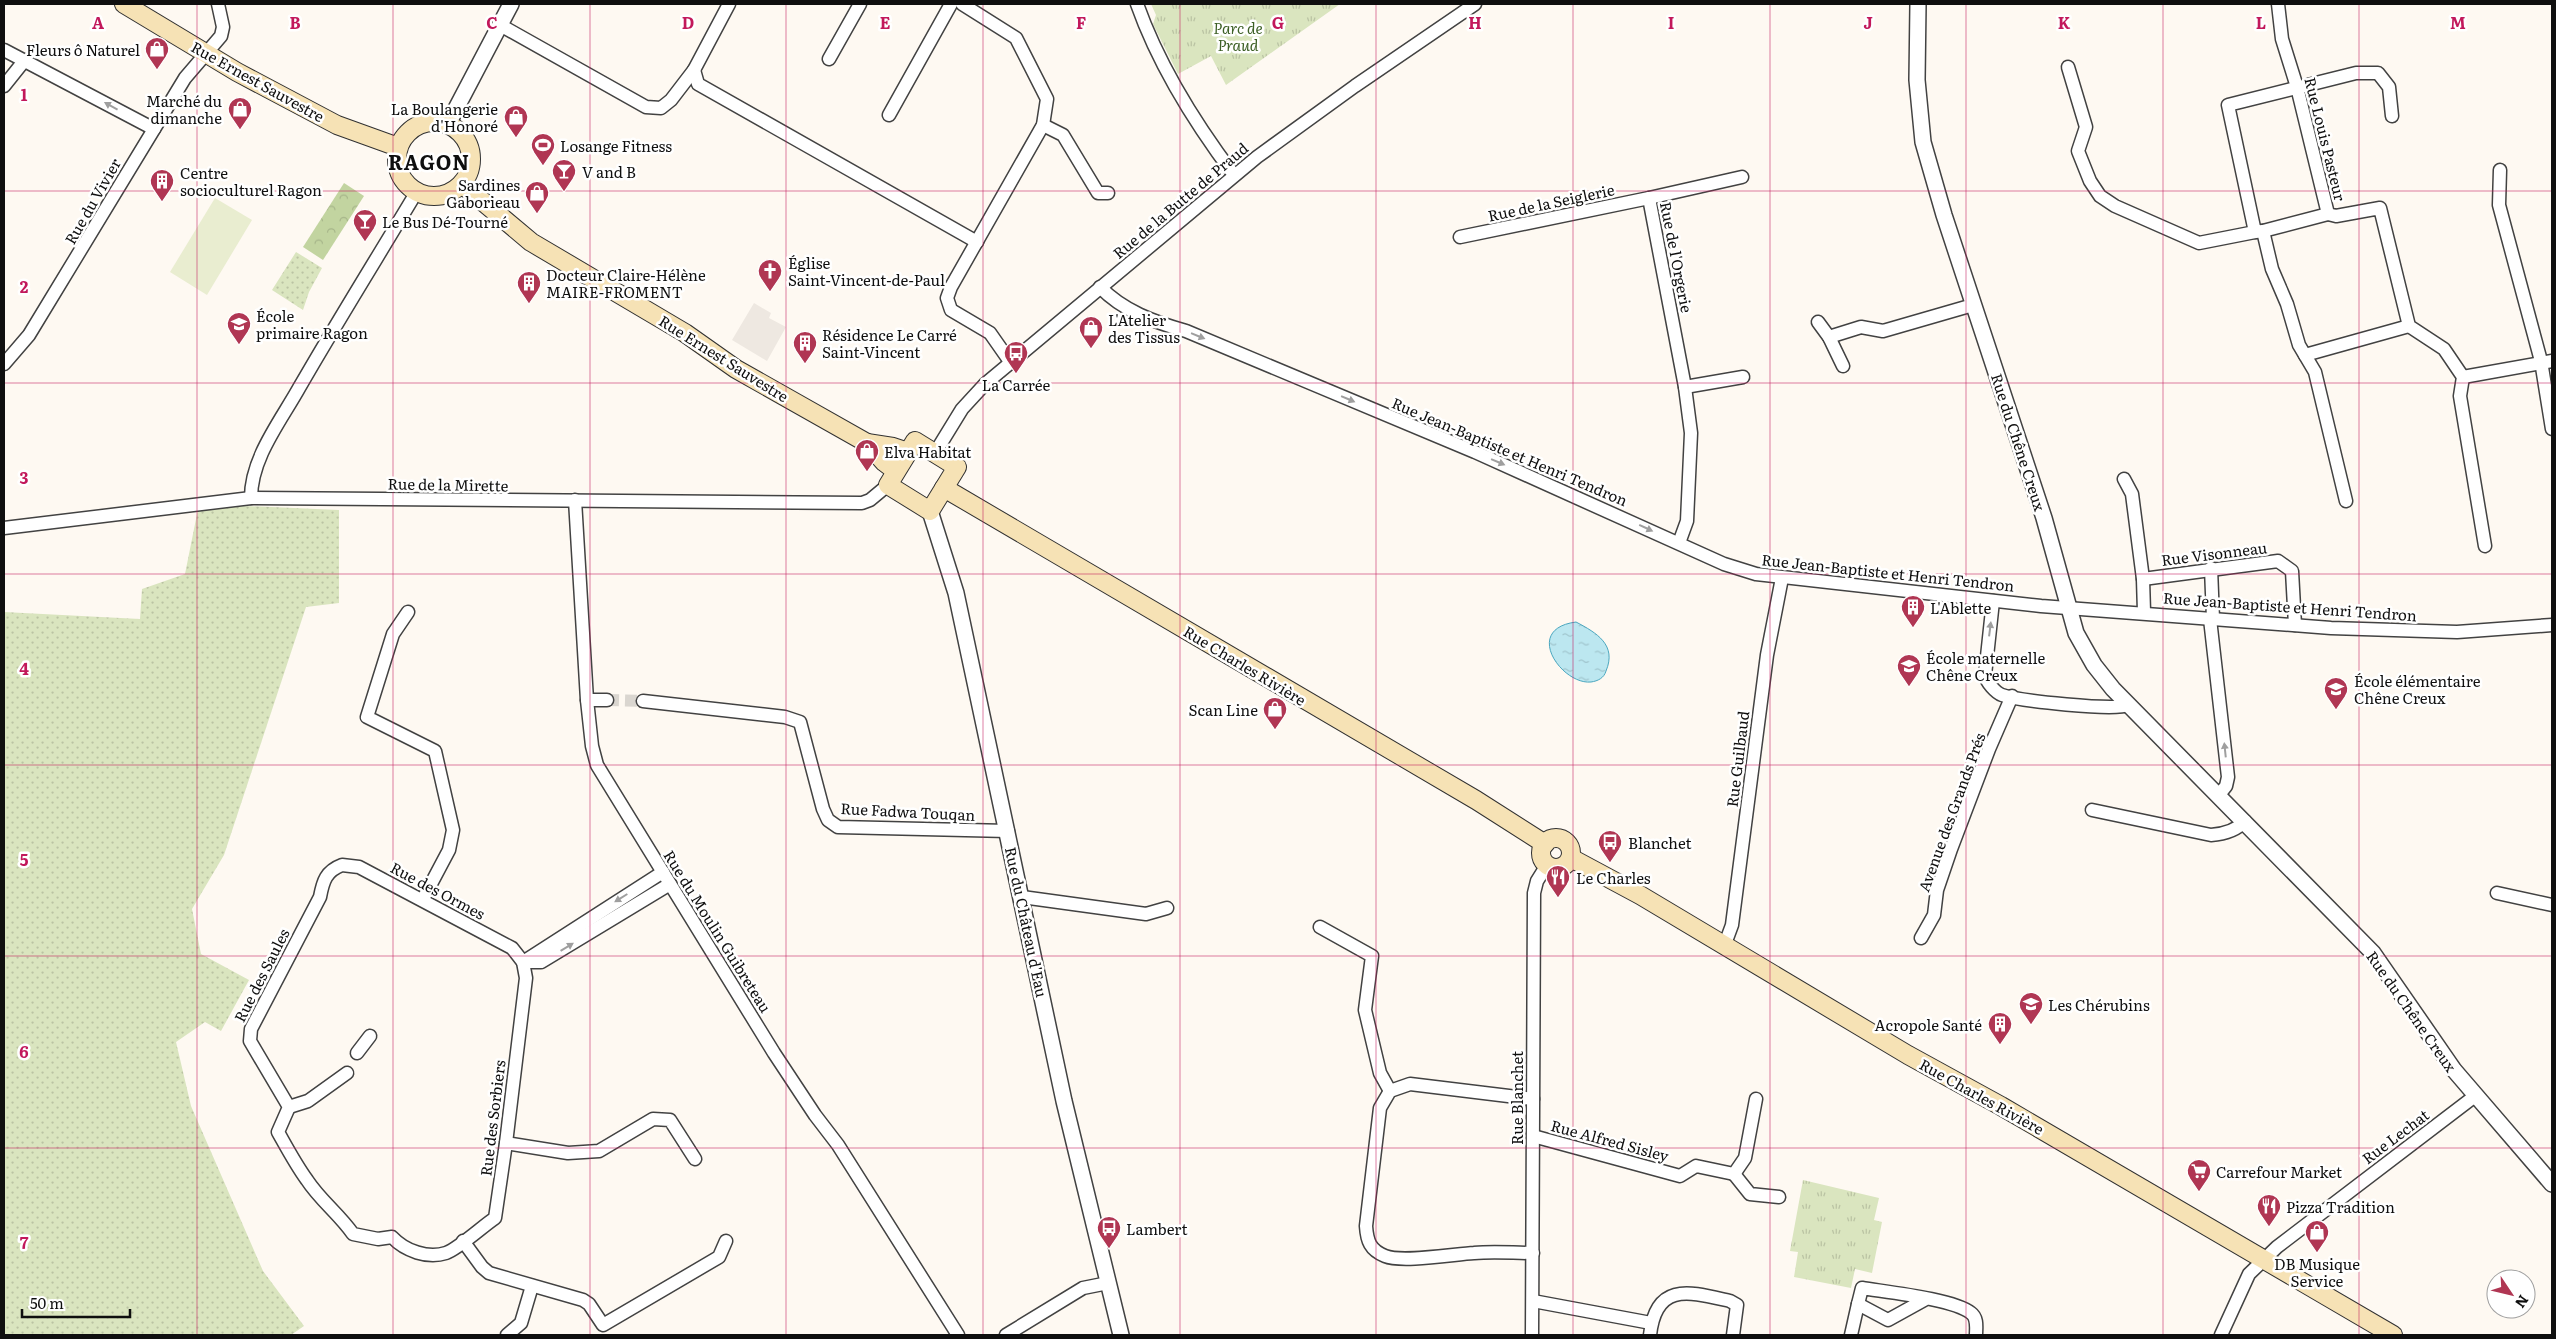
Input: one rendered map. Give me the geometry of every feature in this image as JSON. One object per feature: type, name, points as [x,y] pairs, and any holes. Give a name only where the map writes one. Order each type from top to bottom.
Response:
[{"type":"main road","name":"Rue Ernest Sauvestre","points":[[124,4],[206,53],[337,125],[371,139],[398,147]]},
{"type":"main road","points":[[428,122],[448,124],[464,137],[470,150],[471,166],[462,184],[455,191],[441,196],[426,196],[416,193],[401,178],[397,168],[398,147],[402,138],[418,125],[428,122]]},
{"type":"main road","name":"Rue Ernest Sauvestre","points":[[462,184],[531,242],[685,333],[736,369],[866,443],[884,462],[892,478],[930,511]]},
{"type":"main road","points":[[892,478],[914,441],[957,467],[930,511]]},
{"type":"main road","name":"Rue Ernest Sauvestre","points":[[866,443],[893,447],[908,452]]},
{"type":"main road","name":"Rue Charles Rivière","points":[[944,488],[1476,800],[1545,844]]},
{"type":"main road","points":[[1552,838],[1562,838],[1571,848],[1570,858],[1561,867],[1548,865],[1542,857],[1545,844],[1552,838]]},
{"type":"main road","name":"Rue Charles Rivière","points":[[1570,858],[1725,944],[1908,1055],[2001,1106],[2393,1335]]},
{"type":"street","name":"Rue du Vivier","points":[[4,364],[29,335],[83,250],[185,78],[222,36],[223,27],[218,4]]},
{"type":"street","points":[[448,124],[511,4]]},
{"type":"street","points":[[500,25],[651,109],[662,108],[694,70],[729,4]]},
{"type":"street","points":[[829,59],[860,4]]},
{"type":"street","points":[[889,115],[951,4]]},
{"type":"street","points":[[962,4],[1016,38],[1047,98],[1044,125],[948,294],[947,303],[951,310],[990,334],[1011,363]]},
{"type":"street","points":[[1137,4],[1174,85],[1214,148],[1234,175]]},
{"type":"street","name":"Rue de la Butte de Praud","points":[[935,454],[962,409],[985,384],[1100,286],[1234,175],[1355,86],[1475,4]]},
{"type":"street","name":"Rue du Chêne Creux","points":[[1918,4],[1917,80],[1923,142],[1973,306],[2044,518],[2067,606],[2080,641],[2106,682],[2373,953],[2454,1070],[2552,1184]]},
{"type":"street","name":"Rue Louis Pasteur","points":[[2278,4],[2282,39],[2297,87],[2328,214],[2336,216],[2380,208],[2409,326]]},
{"type":"street","points":[[4,50],[154,129]]},
{"type":"street","points":[[4,86],[24,61]]},
{"type":"street","points":[[2068,67],[2086,127],[2078,151],[2090,181],[2100,196],[2115,206],[2199,243],[2259,232],[2328,214]]},
{"type":"street","points":[[694,70],[698,84],[977,242]]},
{"type":"street","points":[[2346,502],[2315,372],[2299,345],[2287,304],[2259,232],[2228,105],[2356,73],[2378,73],[2388,87],[2392,116]]},
{"type":"street","points":[[1044,125],[1063,135],[1098,192],[1108,193]]},
{"type":"street","points":[[2500,170],[2499,205],[2547,361],[2552,429]]},
{"type":"street","name":"Rue de l'Orgerie","points":[[1679,543],[1687,521],[1691,433],[1685,387],[1649,198],[1742,177]]},
{"type":"street","points":[[251,498],[251,486],[257,461],[331,332],[416,193]]},
{"type":"street","name":"Rue de la Seiglerie","points":[[1460,237],[1649,198]]},
{"type":"street","name":"Rue Jean-Baptiste et Henri Tendron","points":[[1100,286],[1120,306],[1475,452],[1735,568],[1756,574],[1993,601],[2295,625],[2457,632],[2552,625]]},
{"type":"street","points":[[1829,336],[1861,327],[1883,331],[1973,306]]},
{"type":"street","points":[[1818,322],[1829,336],[1843,366]]},
{"type":"street","points":[[2305,355],[2409,326],[2444,349],[2463,377],[2460,396],[2485,546]]},
{"type":"street","points":[[2463,377],[2547,361]]},
{"type":"street","points":[[1685,387],[1743,377]]},
{"type":"street","name":"Rue de la Mirette","points":[[4,528],[251,498],[862,503],[870,500],[892,478]]},
{"type":"street","points":[[2124,479],[2132,494],[2143,579],[2144,612]]},
{"type":"street","name":"Rue du Moulin Guibreteau","points":[[575,500],[587,700],[592,746],[598,765],[774,1053],[814,1115],[838,1145],[958,1335]]},
{"type":"street","name":"Rue du Château d'Eau","points":[[930,511],[956,593],[1064,1101],[1121,1335]]},
{"type":"street","name":"Rue Visonneau","points":[[2143,579],[2211,568],[2278,561],[2292,571],[2295,625]]},
{"type":"street","points":[[2211,568],[2211,619],[2228,777],[2226,786],[2218,796]]},
{"type":"street","name":"Rue Guilbaud","points":[[1725,944],[1732,926],[1767,655],[1782,578]]},
{"type":"street","points":[[1993,601],[1986,657],[1986,680],[2000,694],[2107,708],[2129,705]]},
{"type":"street","points":[[408,612],[393,634],[367,717],[435,751],[453,830],[449,850],[423,899]]},
{"type":"street","name":"Avenue des Grands Prés","points":[[1920,938],[1934,915],[1937,890],[1951,849],[1989,749],[2012,696]]},
{"type":"street","points":[[587,700],[607,700]]},
{"type":"street","name":"Rue Fadwa Touqan","points":[[643,702],[785,717],[800,722],[823,808],[828,820],[838,827],[1008,831]]},
{"type":"street","points":[[2092,810],[2211,835],[2239,828],[2245,821]]},
{"type":"street","name":"Rue des Ormes","points":[[330,870],[342,865],[359,867],[423,899],[512,948],[523,962]]},
{"type":"street","name":"Rue Blanchet","points":[[1532,1335],[1534,893],[1537,881],[1548,865]]},
{"type":"street","name":"Rue des Saules","points":[[290,1107],[252,1046],[249,1035],[320,897],[324,880],[330,870]]},
{"type":"street","points":[[523,962],[663,872]]},
{"type":"street","points":[[523,962],[542,962],[670,884]]},
{"type":"street","points":[[2497,893],[2552,905]]},
{"type":"street","points":[[1022,897],[1146,914],[1167,908]]},
{"type":"street","points":[[1320,927],[1372,956],[1365,1010],[1380,1073],[1390,1091]]},
{"type":"street","name":"Rue des Sorbiers","points":[[290,1107],[278,1132],[307,1182],[324,1202],[339,1214],[353,1234],[378,1239],[392,1237],[402,1248],[419,1254],[446,1253],[495,1218],[526,978],[523,962]]},
{"type":"street","points":[[357,1053],[370,1036]]},
{"type":"street","points":[[290,1107],[308,1101],[347,1073]]},
{"type":"street","points":[[1533,1099],[1410,1084],[1390,1091],[1380,1108],[1366,1226],[1368,1242],[1376,1251],[1387,1257],[1424,1257],[1476,1252],[1533,1253]]},
{"type":"street","name":"Rue Lechat","points":[[2221,1335],[2249,1274],[2263,1260],[2277,1247],[2475,1096]]},
{"type":"street","points":[[1756,1100],[1745,1158],[1734,1174],[1750,1194],[1779,1197]]},
{"type":"street","points":[[506,1143],[568,1153],[600,1151],[653,1119],[670,1120],[695,1159]]},
{"type":"street","name":"Rue Alfred Sisley","points":[[1533,1136],[1680,1176],[1696,1166],[1734,1174]]},
{"type":"street","points":[[463,1241],[482,1267],[489,1273],[582,1300],[590,1304],[603,1325],[719,1258],[726,1241]]},
{"type":"street","points":[[1006,1335],[1084,1288],[1108,1283]]},
{"type":"street","points":[[507,1335],[521,1323],[532,1286]]},
{"type":"street","points":[[1851,1335],[1862,1288],[1953,1305],[1971,1313],[1976,1320],[1976,1335]]},
{"type":"street","points":[[1533,1301],[1651,1329],[1655,1310],[1670,1296],[1683,1292],[1730,1301],[1737,1305],[1732,1335]]},
{"type":"street","points":[[1858,1304],[1888,1320],[1926,1299]]},
{"type":"green space","name":"Parc de Praud","points":[[1151,4],[1340,4],[1226,85],[1211,56],[1178,74],[1153,24],[1156,15]]},
{"type":"green space","points":[[344,183],[364,196],[323,260],[303,247]]},
{"type":"green space","points":[[215,198],[252,220],[207,295],[170,272]]},
{"type":"green space","points":[[296,252],[322,268],[309,292],[303,310],[272,290]]},
{"type":"green space","points":[[199,504],[339,510],[339,603],[306,607],[224,855],[192,909],[201,954],[249,980],[221,1031],[205,1022],[176,1042],[191,1106],[263,1271],[304,1326],[291,1335],[4,1335],[4,612],[140,619],[142,589],[185,574]]},
{"type":"green space","points":[[1803,1180],[1879,1198],[1874,1220],[1882,1222],[1872,1273],[1855,1269],[1851,1288],[1794,1277],[1798,1252],[1790,1251]]},
{"type":"shaded area","points":[[754,303],[771,313],[769,318],[786,327],[767,361],[732,340]]},
{"type":"water","points":[[1576,622],[1598,635],[1607,647],[1609,662],[1605,673],[1596,681],[1580,681],[1569,675],[1552,656],[1549,645],[1551,635],[1560,627]]},
{"type":"tunnel","points":[[607,700],[643,701]]},
{"type":"place","name":"Fleurs ô Naturel","points":[[157,70]]},
{"type":"place","name":"Marché du dimanche","points":[[240,130]]},
{"type":"place","name":"La Boulangerie d'Honoré","points":[[516,138]]},
{"type":"place","name":"Losange Fitness","points":[[543,166]]},
{"type":"place","name":"V and B","points":[[564,192]]},
{"type":"place","name":"Centre socioculturel Ragon","points":[[162,202]]},
{"type":"place","name":"Sardines Gaborieau","points":[[537,214]]},
{"type":"place","name":"Le Bus Dé-Tourné","points":[[365,242]]},
{"type":"place","name":"Église Saint-Vincent-de-Paul","points":[[770,292]]},
{"type":"place","name":"Docteur Claire-Hélène MAIRE-FROMENT","points":[[529,304]]},
{"type":"place","name":"École primaire Ragon","points":[[239,345]]},
{"type":"place","name":"L'Atelier des Tissus","points":[[1091,349]]},
{"type":"place","name":"Résidence Le Carré Saint-Vincent","points":[[805,364]]},
{"type":"place","name":"La Carrée","points":[[1016,374]]},
{"type":"place","name":"Elva Habitat","points":[[867,472]]},
{"type":"place","name":"L'Ablette","points":[[1913,628]]},
{"type":"place","name":"École maternelle Chêne Creux","points":[[1909,687]]},
{"type":"place","name":"École élémentaire Chêne Creux","points":[[2336,710]]},
{"type":"place","name":"Scan Line","points":[[1275,730]]},
{"type":"place","name":"Blanchet","points":[[1610,863]]},
{"type":"place","name":"Le Charles","points":[[1558,898]]},
{"type":"place","name":"Les Chérubins","points":[[2031,1025]]},
{"type":"place","name":"Acropole Santé","points":[[2000,1045]]},
{"type":"place","name":"Carrefour Market","points":[[2199,1192]]},
{"type":"place","name":"Pizza Tradition","points":[[2269,1227]]},
{"type":"place","name":"Lambert","points":[[1109,1249]]},
{"type":"place","name":"DB Musique Service","points":[[2317,1253]]},
{"type":"district","name":"RAGON","points":[[429,161]]}]
